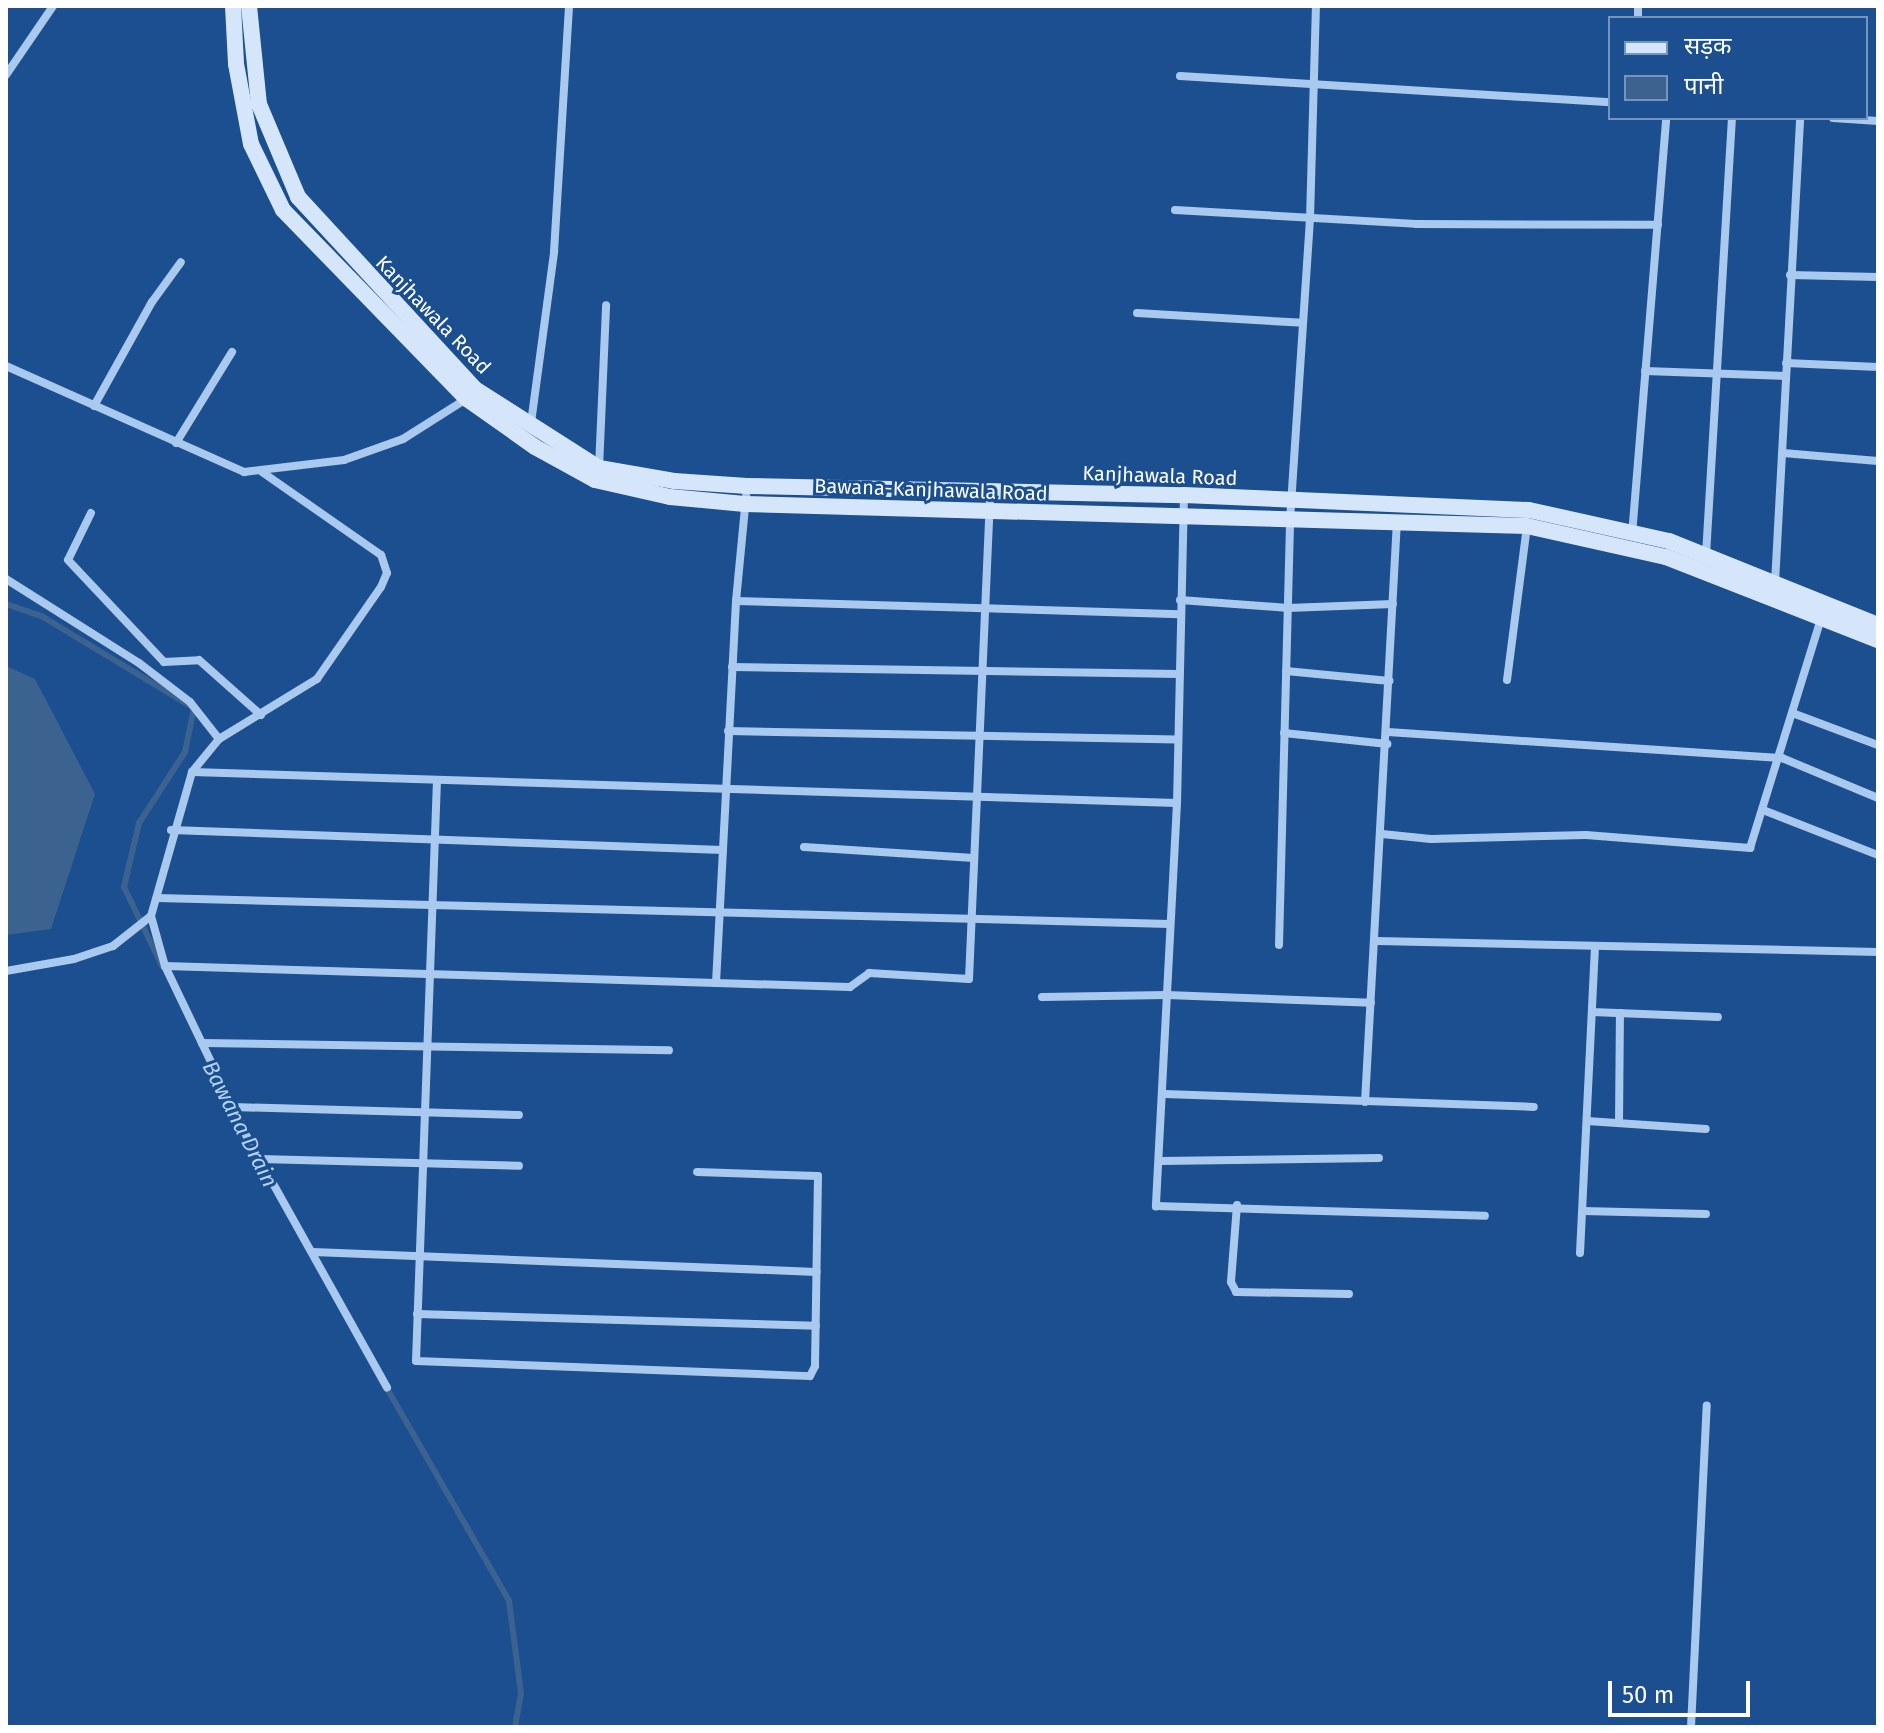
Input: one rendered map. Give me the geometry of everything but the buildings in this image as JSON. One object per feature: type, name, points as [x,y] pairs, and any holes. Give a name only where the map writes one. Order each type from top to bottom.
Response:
[{"type":"main road","name":"Bawana-Kanjhawala Road","points":[[233,6],[242,42],[251,144],[283,210],[471,394],[528,434],[597,474],[670,497],[745,504],[1397,522],[1449,514],[1528,518],[1629,547],[1824,612],[1878,640]]},
{"type":"main road","points":[[242,42],[249,6]]},
{"type":"main road","name":"Kanjhawala Road","points":[[597,474],[747,486],[1184,495],[1398,504],[1449,514]]},
{"type":"main road","points":[[1528,518],[1634,530],[1775,584],[1824,612],[1878,625]]},
{"type":"street","points":[[6,75],[53,6]]},
{"type":"street","points":[[528,434],[554,252],[569,6]]},
{"type":"street","points":[[1279,945],[1290,520],[1310,219],[1316,6]]},
{"type":"street","points":[[1180,76],[1313,88],[1608,102]]},
{"type":"street","points":[[1629,547],[1634,530],[1666,120]]},
{"type":"street","points":[[1706,556],[1732,120]]},
{"type":"street","points":[[1775,584],[1800,120]]},
{"type":"street","points":[[1175,210],[1310,219],[1658,225]]},
{"type":"street","points":[[94,406],[152,302],[181,262]]},
{"type":"street","points":[[1790,275],[1878,277]]},
{"type":"street","points":[[597,474],[606,305]]},
{"type":"street","points":[[1137,313],[1303,323]]},
{"type":"street","points":[[176,443],[232,352]]},
{"type":"street","points":[[1786,363],[1878,367]]},
{"type":"street","points":[[6,366],[230,469],[262,472],[344,460],[403,439],[471,394]]},
{"type":"street","points":[[1645,371],[1786,376]]},
{"type":"street","points":[[1783,453],[1878,461]]},
{"type":"street","points":[[6,971],[74,959],[125,939],[148,918],[157,898],[171,830],[192,772],[219,739],[317,679],[387,573],[381,555],[262,472]]},
{"type":"street","points":[[716,983],[736,601],[747,486]]},
{"type":"street","points":[[165,966],[850,987],[869,973],[969,979],[974,922],[974,799],[979,674],[990,492]]},
{"type":"street","points":[[1184,495],[1177,803],[1165,1094],[1156,1206],[1237,1205],[1485,1216]]},
{"type":"street","points":[[1365,1102],[1377,941],[1398,504]]},
{"type":"street","points":[[91,513],[68,560],[164,662],[199,660],[261,715]]},
{"type":"street","points":[[1507,680],[1528,518]]},
{"type":"street","points":[[6,579],[139,663],[190,702],[219,739]]},
{"type":"street","points":[[1180,600],[1288,608],[1393,604]]},
{"type":"street","points":[[736,601],[1180,614]]},
{"type":"street","points":[[1382,834],[1485,839],[1586,835],[1746,848],[1753,844],[1782,758],[1824,612]]},
{"type":"street","points":[[732,667],[979,674],[1179,674]]},
{"type":"street","points":[[1286,671],[1390,681]]},
{"type":"street","points":[[1795,714],[1878,745]]},
{"type":"street","points":[[728,731],[977,740],[1177,740]]},
{"type":"street","points":[[1388,732],[1782,758],[1878,798]]},
{"type":"street","points":[[1284,733],[1387,744]]},
{"type":"street","points":[[192,772],[1177,803]]},
{"type":"street","points":[[437,780],[414,1355],[424,1363],[804,1378],[815,1366],[818,1176],[697,1172]]},
{"type":"street","points":[[1763,810],[1878,855]]},
{"type":"street","points":[[171,830],[723,850]]},
{"type":"street","points":[[804,847],[974,858]]},
{"type":"street","points":[[157,898],[974,922],[1170,924]]},
{"type":"street","points":[[148,918],[165,966],[233,1107],[387,1388]]},
{"type":"street","points":[[1377,941],[1878,952]]},
{"type":"street","points":[[1580,1253],[1595,946]]},
{"type":"street","points":[[1042,997],[1167,995],[1371,1003]]},
{"type":"street","points":[[1592,1012],[1718,1017]]},
{"type":"street","points":[[1619,1123],[1620,1013]]},
{"type":"street","points":[[202,1043],[669,1050]]},
{"type":"street","points":[[1165,1094],[1534,1107]]},
{"type":"street","points":[[233,1107],[519,1115]]},
{"type":"street","points":[[1587,1121],[1706,1129]]},
{"type":"street","points":[[1161,1161],[1379,1158]]},
{"type":"street","points":[[260,1159],[519,1166]]},
{"type":"street","points":[[1237,1205],[1231,1282],[1236,1292],[1349,1294]]},
{"type":"street","points":[[1583,1211],[1706,1214]]},
{"type":"street","points":[[313,1252],[817,1272]]},
{"type":"street","points":[[417,1314],[816,1326]]},
{"type":"street","points":[[1691,1727],[1707,1405]]},
{"type":"water","points":[[6,666],[35,679],[95,794],[51,929],[6,935]]},
{"type":"waterway","name":"Bawana Drain","points":[[6,604],[43,617],[194,708],[185,752],[139,823],[124,887],[162,966]]},
{"type":"waterway","name":"Bawana Drain","points":[[385,1385],[509,1601],[521,1693],[515,1727]]}]
